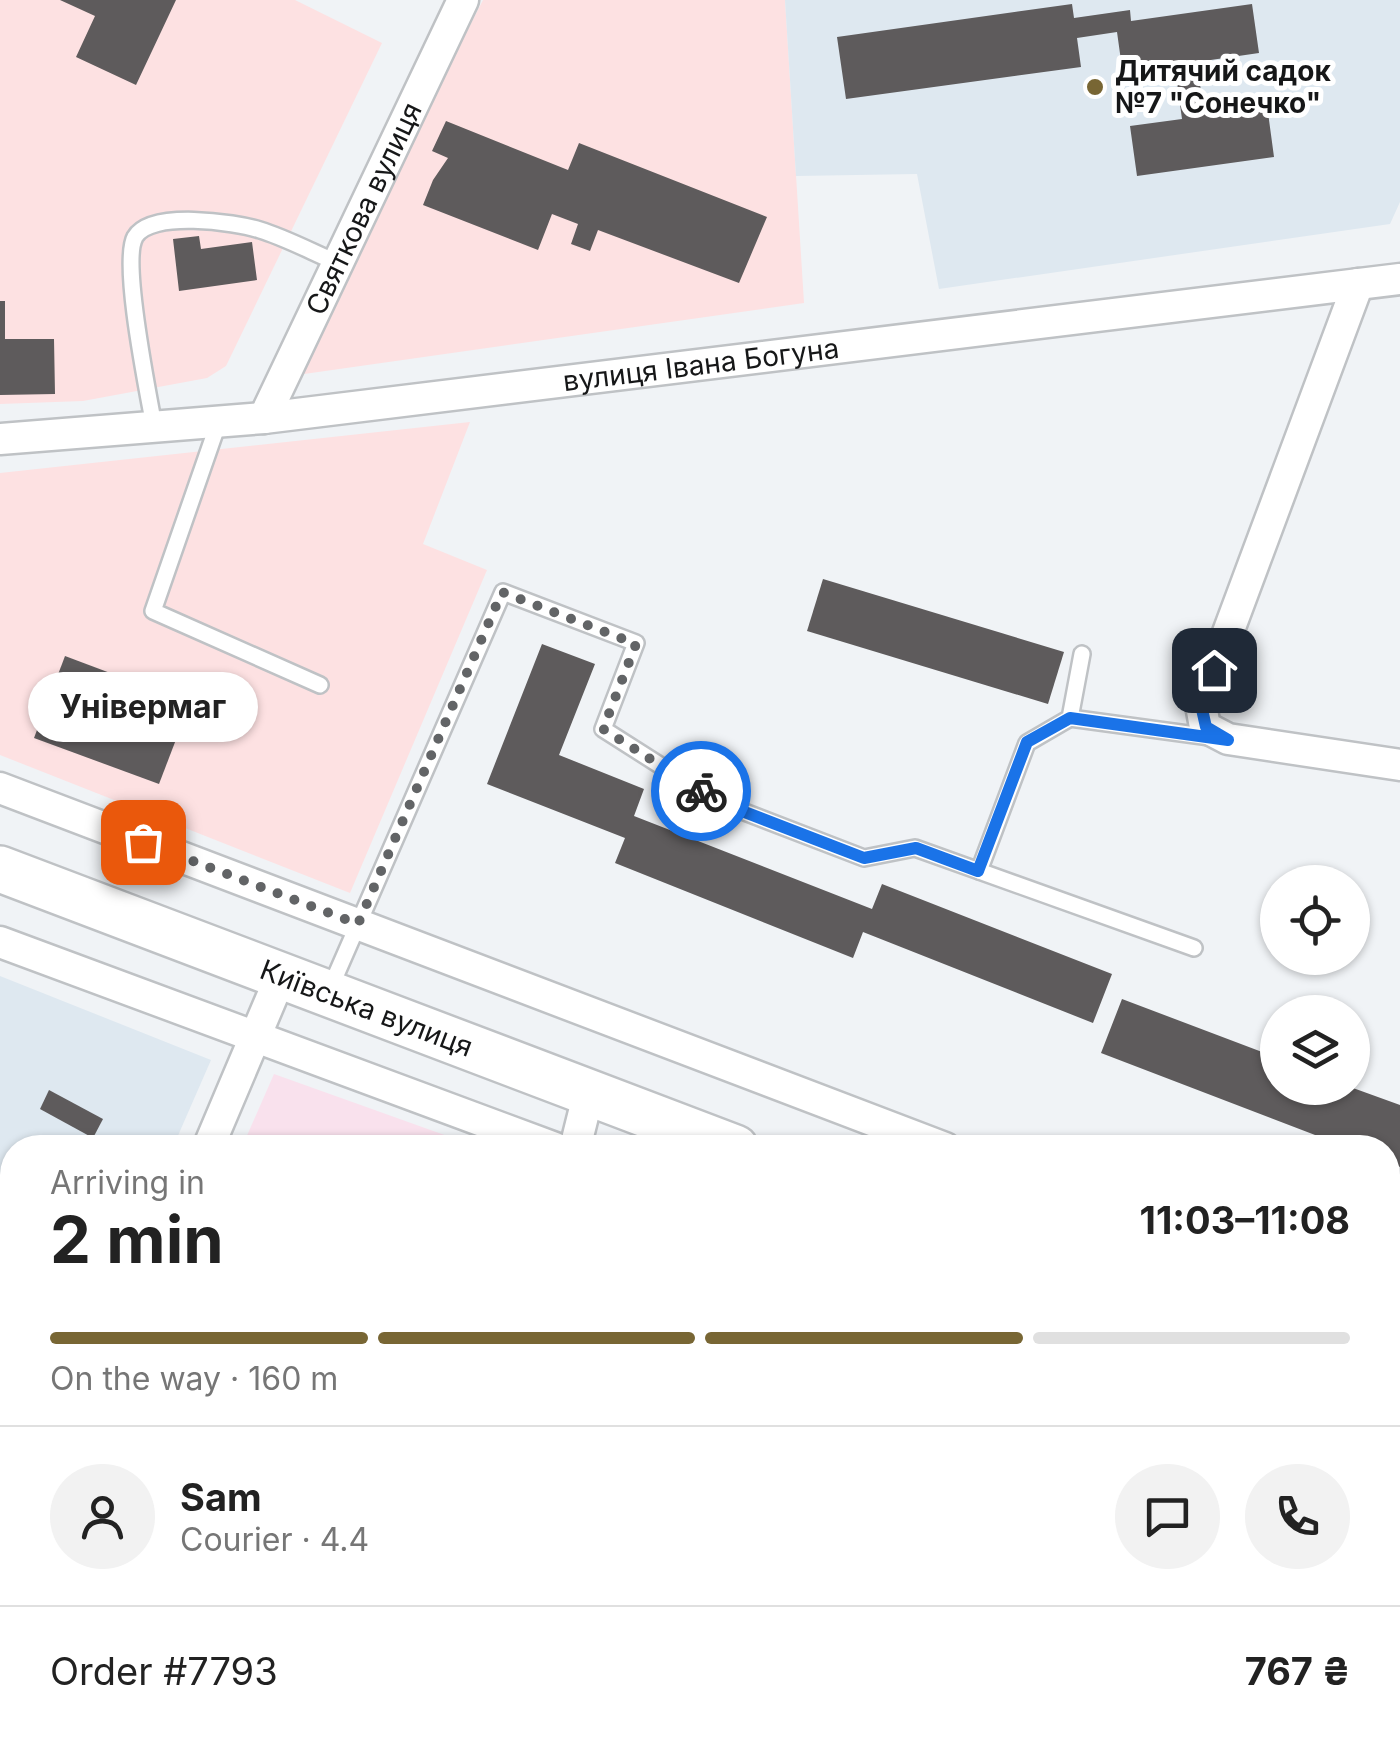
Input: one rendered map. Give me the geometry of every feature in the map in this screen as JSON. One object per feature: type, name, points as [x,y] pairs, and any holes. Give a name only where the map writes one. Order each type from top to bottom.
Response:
[{"type":"main road","name":"Київська вулиця","points":[[0,868],[280,978],[701,1135]]},
{"type":"street","name":"Святкова вулиця","points":[[264,418],[463,0]]},
{"type":"street","name":"вулиця Івана Богуна","points":[[0,439],[264,418],[1400,279]]},
{"type":"street","points":[[1358,284],[1201,705],[1206,727],[1228,740],[1400,764]]},
{"type":"street","points":[[0,788],[911,1135]]},
{"type":"street","points":[[0,942],[519,1135]]},
{"type":"street","points":[[214,1135],[280,978]]},
{"type":"street","points":[[578,1135],[588,1092]]},
{"type":"lane","points":[[154,426],[132,287],[132,246],[143,228],[182,220],[257,229],[338,263]]},
{"type":"lane","points":[[218,422],[153,610],[320,685]]},
{"type":"lane","points":[[328,995],[502,592],[636,644],[603,729],[716,801],[864,858],[916,848],[1194,948]]},
{"type":"lane","points":[[1070,718],[1082,654]]},
{"type":"lane","points":[[978,871],[1027,742],[1070,718],[1228,740]]},
{"type":"shaded area","points":[[0,0],[295,0],[382,43],[226,366],[207,378],[83,401],[0,404]]},
{"type":"shaded area","points":[[483,0],[785,0],[804,303],[290,376]]},
{"type":"shaded area","name":"Дитячий садок №7 \"Сонечко\"","points":[[785,0],[1400,0],[1400,202],[1390,224],[939,289],[917,174],[796,176]]},
{"type":"shaded area","points":[[470,422],[423,544],[487,570],[350,893],[0,755],[0,473]]},
{"type":"shaded area","points":[[0,976],[211,1060],[178,1135],[0,1135]]},
{"type":"shaded area","points":[[274,1074],[444,1135],[247,1135]]},
{"type":"building","points":[[60,0],[176,0],[136,85],[76,57],[95,16]]},
{"type":"building","points":[[1072,4],[1074,18],[1130,10],[1131,21],[1252,4],[1259,53],[1197,62],[1204,114],[1267,105],[1274,157],[1137,176],[1130,126],[1182,119],[1175,68],[1123,75],[1117,32],[1077,38],[1081,67],[846,99],[837,37]]},
{"type":"building","points":[[446,121],[568,170],[579,143],[767,217],[739,283],[598,230],[590,251],[571,244],[578,224],[552,214],[538,250],[423,205],[448,158],[432,151]]},
{"type":"building","points":[[199,236],[201,249],[252,242],[257,280],[179,291],[173,239]]},
{"type":"building","points":[[0,301],[5,301],[5,339],[54,339],[55,394],[0,395]]},
{"type":"building","points":[[823,579],[1064,652],[1048,704],[807,631]]},
{"type":"building","points":[[542,644],[595,664],[559,755],[644,789],[634,816],[872,909],[882,884],[1112,974],[1093,1023],[863,932],[853,958],[615,863],[625,838],[487,784]]},
{"type":"building","points":[[65,656],[190,703],[159,784],[34,738]]},
{"type":"building","points":[[1122,999],[1260,1051],[1260,1105],[1370,1105],[1370,1094],[1400,1105],[1400,1135],[1315,1135],[1101,1053]]},
{"type":"building","points":[[49,1090],[103,1119],[95,1135],[88,1135],[40,1109]]},
{"type":"way so far","points":[[143,842],[358,924],[502,592],[636,644],[603,729],[701,791]]},
{"type":"place","name":"Дитячий садок №7 \"Сонечко\"","points":[[1095,87]]},
{"type":"place","name":"Універмаг","points":[[143,842]]},
{"type":"route","points":[[701,791],[716,801],[864,858],[916,848],[978,871],[1027,742],[1070,718],[1228,740],[1206,727],[1201,705],[1214,670]]}]
